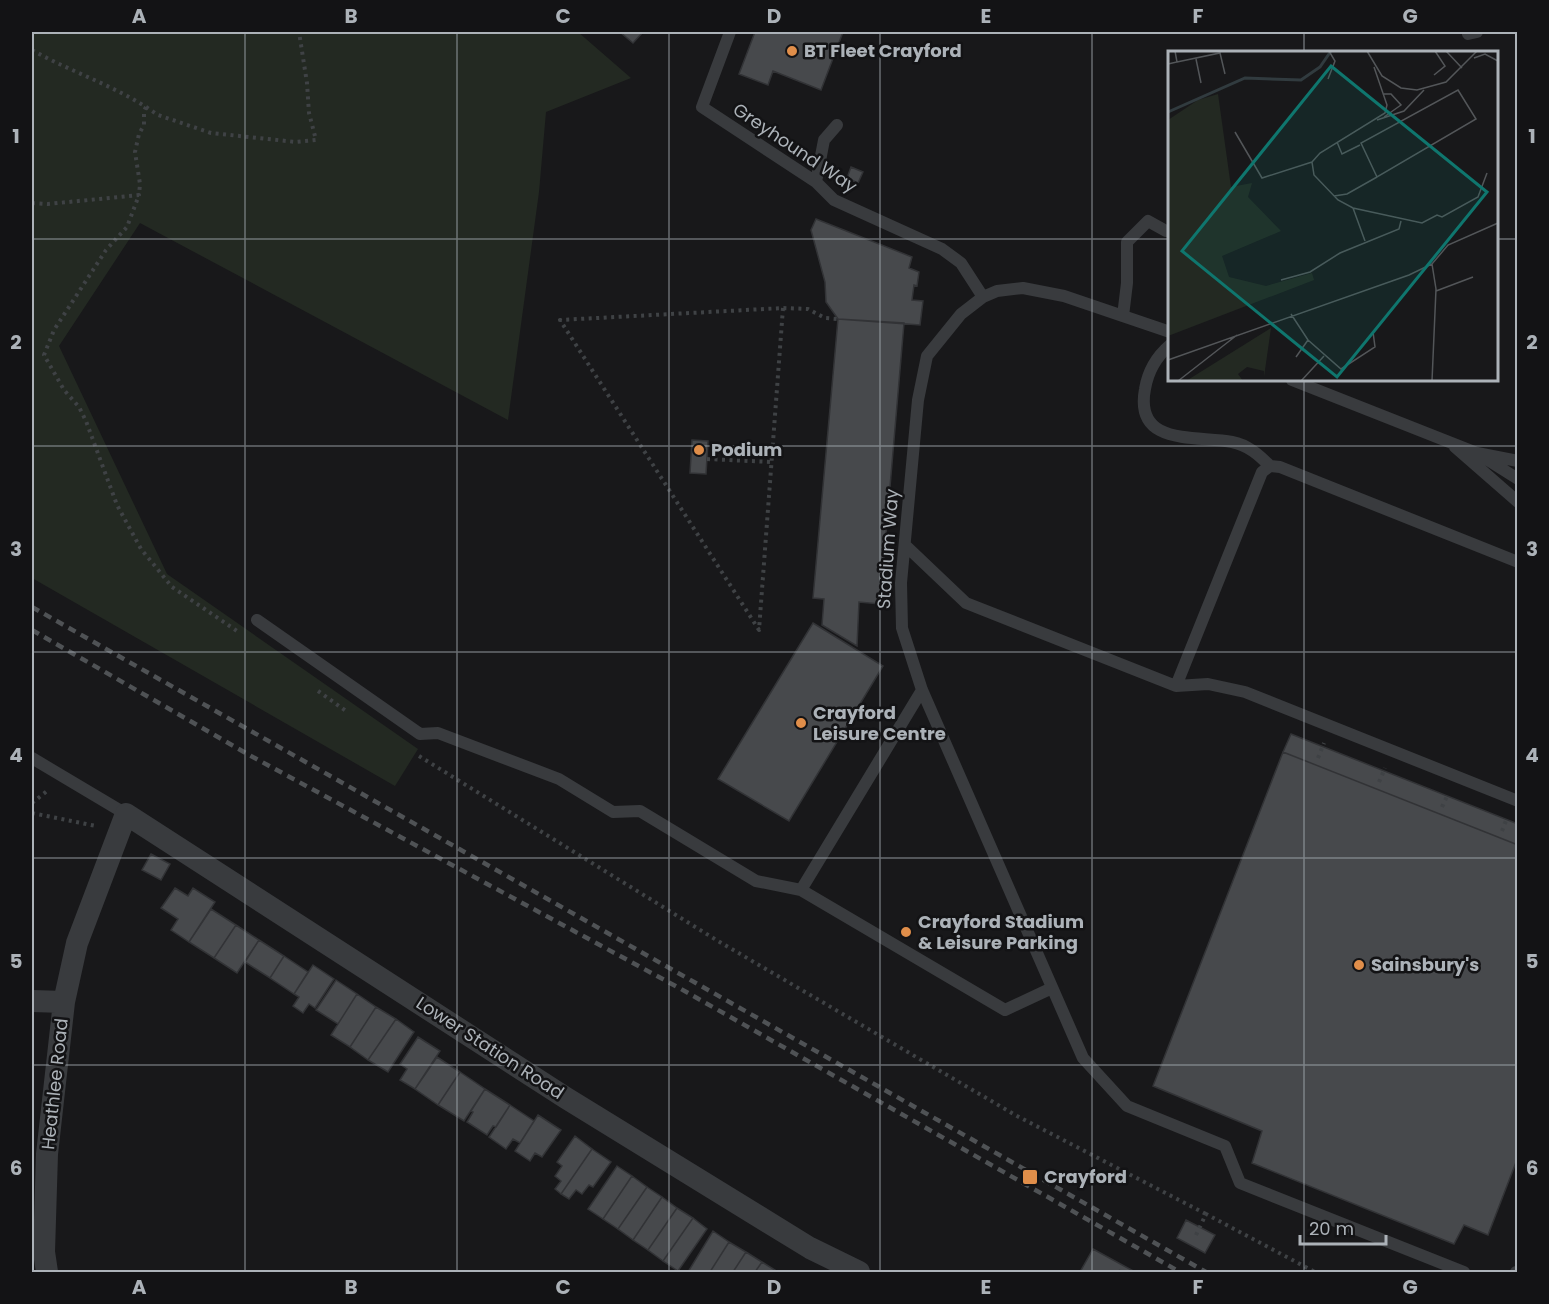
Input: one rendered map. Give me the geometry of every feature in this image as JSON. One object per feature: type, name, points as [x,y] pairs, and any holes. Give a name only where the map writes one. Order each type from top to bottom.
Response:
[{"type":"street","name":"Heathlee Road","points":[[47,1272],[39,1153],[64,1002],[77,943],[123,822]]},
{"type":"street","name":"Lower Station Road","points":[[123,822],[810,1248],[859,1272]]},
{"type":"street","name":"Heathlee Road","points":[[32,1001],[64,1002]]},
{"type":"lane","name":"Greyhound Way","points":[[730,32],[702,107],[816,182],[834,200],[942,249],[962,263],[983,297]]},
{"type":"lane","points":[[816,182],[824,140],[837,125]]},
{"type":"lane","points":[[1123,316],[1127,283],[1127,242],[1148,221],[1166,231]]},
{"type":"lane","name":"Stadium Way","points":[[1168,331],[1064,296],[1023,288],[997,291],[983,297],[961,314],[927,356],[918,399],[901,583],[902,628],[922,690],[1083,1058],[1127,1106],[1225,1146],[1240,1183],[1464,1272]]},
{"type":"lane","points":[[1168,347],[1158,356],[1151,368],[1143,398],[1146,416],[1156,429],[1196,440],[1232,442],[1255,451],[1270,466],[1280,467],[1518,562]]},
{"type":"lane","points":[[1295,381],[1477,453],[1518,479]]},
{"type":"lane","points":[[1447,441],[1518,502]]},
{"type":"lane","points":[[1477,453],[1518,461]]},
{"type":"lane","points":[[1176,686],[1262,472],[1270,466]]},
{"type":"lane","points":[[905,545],[966,603],[1176,686],[1208,684],[1245,692],[1518,801]]},
{"type":"lane","points":[[257,620],[420,734],[438,733],[559,779],[613,812],[640,811],[756,881],[801,890],[1005,1010],[1052,988]]},
{"type":"lane","points":[[801,890],[922,690]]},
{"type":"lane","points":[[32,758],[123,822]]},
{"type":"path","points":[[32,50],[63,67],[122,93],[158,115],[211,133],[296,142],[316,140],[309,113],[307,83],[298,32]]},
{"type":"path","points":[[146,108],[144,125],[139,134],[135,152],[140,184],[139,195],[127,227],[106,250],[54,330],[44,355],[64,390],[79,406],[117,505],[141,549],[172,587],[248,640]]},
{"type":"path","points":[[32,203],[48,204],[139,195]]},
{"type":"path","points":[[783,308],[759,630],[560,320],[783,308],[808,309],[825,318],[838,319]]},
{"type":"path","points":[[706,459],[771,462]]},
{"type":"path","points":[[316,689],[355,716]]},
{"type":"path","points":[[416,753],[718,940],[1007,1110],[1315,1272]]},
{"type":"path","points":[[32,803],[48,790]]},
{"type":"path","points":[[32,813],[123,822]]},
{"type":"path","points":[[1196,1235],[1206,1214]]},
{"type":"shaded area","points":[[32,32],[578,32],[631,78],[546,112],[539,192],[508,420],[140,223],[59,346],[167,574],[418,749],[395,786],[32,578]]},
{"type":"building","points":[[620,32],[643,32],[633,43]]},
{"type":"building","name":"BT Fleet Crayford","points":[[755,32],[843,32],[821,90],[773,71],[768,85],[739,74]]},
{"type":"building","points":[[851,167],[863,172],[858,183],[847,178]]},
{"type":"building","points":[[816,219],[912,257],[909,268],[919,272],[912,300],[923,301],[920,325],[838,319],[826,302],[825,282],[811,230]]},
{"type":"building","points":[[838,319],[904,323],[880,604],[859,602],[857,646],[822,625],[824,599],[813,598]]},
{"type":"building","name":"Podium","points":[[692,440],[708,441],[706,474],[690,473]]},
{"type":"building","name":"Crayford Leisure Centre","points":[[813,623],[883,666],[789,821],[718,779]]},
{"type":"building","points":[[1291,734],[1518,824],[1518,845],[1283,752]]},
{"type":"building","name":"Sainsbury's","points":[[1283,752],[1518,845],[1518,1157],[1488,1235],[1464,1225],[1454,1244],[1252,1163],[1262,1131],[1153,1086]]},
{"type":"building","points":[[151,854],[170,864],[161,880],[142,870]]},
{"type":"building","points":[[175,888],[188,896],[193,888],[215,902],[189,942],[171,930],[178,919],[161,908]]},
{"type":"building","points":[[211,909],[236,925],[214,958],[189,942]]},
{"type":"building","points":[[236,925],[259,940],[237,973],[214,958]]},
{"type":"building","points":[[259,940],[284,956],[270,978],[245,962]]},
{"type":"building","points":[[284,956],[308,972],[294,994],[270,978]]},
{"type":"building","points":[[313,965],[334,979],[315,1008],[309,1004],[303,1013],[293,1006],[299,997],[294,994]]},
{"type":"building","points":[[336,980],[357,994],[338,1024],[316,1010]]},
{"type":"building","points":[[357,994],[376,1007],[350,1047],[331,1035]]},
{"type":"building","points":[[376,1007],[396,1019],[368,1060],[350,1047]]},
{"type":"building","points":[[396,1019],[414,1032],[388,1072],[368,1060]]},
{"type":"building","points":[[418,1037],[440,1051],[415,1089],[400,1080],[407,1069],[400,1064]]},
{"type":"building","points":[[437,1057],[460,1072],[438,1105],[415,1089]]},
{"type":"building","points":[[460,1072],[485,1089],[464,1121],[438,1105]]},
{"type":"building","points":[[485,1089],[510,1105],[496,1127],[493,1126],[487,1135],[467,1122]]},
{"type":"building","points":[[510,1105],[534,1121],[520,1143],[513,1139],[506,1149],[489,1137]]},
{"type":"building","points":[[538,1115],[561,1130],[542,1157],[535,1153],[530,1161],[515,1151]]},
{"type":"building","points":[[575,1136],[592,1149],[561,1194],[555,1189],[561,1181],[555,1176],[562,1166],[557,1162]]},
{"type":"building","points":[[592,1149],[611,1162],[593,1187],[589,1185],[582,1194],[576,1190],[569,1199],[561,1194]]},
{"type":"building","points":[[617,1166],[632,1176],[603,1219],[588,1209]]},
{"type":"building","points":[[632,1176],[647,1187],[618,1229],[603,1219]]},
{"type":"building","points":[[647,1187],[662,1197],[633,1240],[618,1229]]},
{"type":"building","points":[[662,1197],[677,1208],[648,1250],[633,1240]]},
{"type":"building","points":[[677,1208],[693,1218],[663,1261],[648,1250]]},
{"type":"building","points":[[693,1218],[707,1229],[678,1271],[663,1261]]},
{"type":"building","points":[[1186,1220],[1215,1235],[1205,1253],[1177,1238]]},
{"type":"building","points":[[713,1231],[729,1242],[710,1272],[688,1272]]},
{"type":"building","points":[[729,1242],[746,1252],[733,1272],[710,1272]]},
{"type":"building","points":[[1093,1249],[1135,1272],[1080,1272]]},
{"type":"building","points":[[746,1252],[762,1262],[755,1272],[733,1272]]},
{"type":"building","points":[[762,1262],[778,1272],[755,1272]]},
{"type":"railway","points":[[32,607],[1206,1272]]},
{"type":"railway","points":[[32,630],[251,756],[681,989],[1180,1272]]},
{"type":"place","name":"BT Fleet Crayford","points":[[792,51]]},
{"type":"place","name":"Podium","points":[[699,450]]},
{"type":"place","name":"Crayford Leisure Centre","points":[[801,723]]},
{"type":"place","name":"Crayford Stadium & Leisure Parking","points":[[906,932]]},
{"type":"place","name":"Sainsbury's","points":[[1359,965]]},
{"type":"place","name":"Crayford","points":[[1030,1177]]}]
